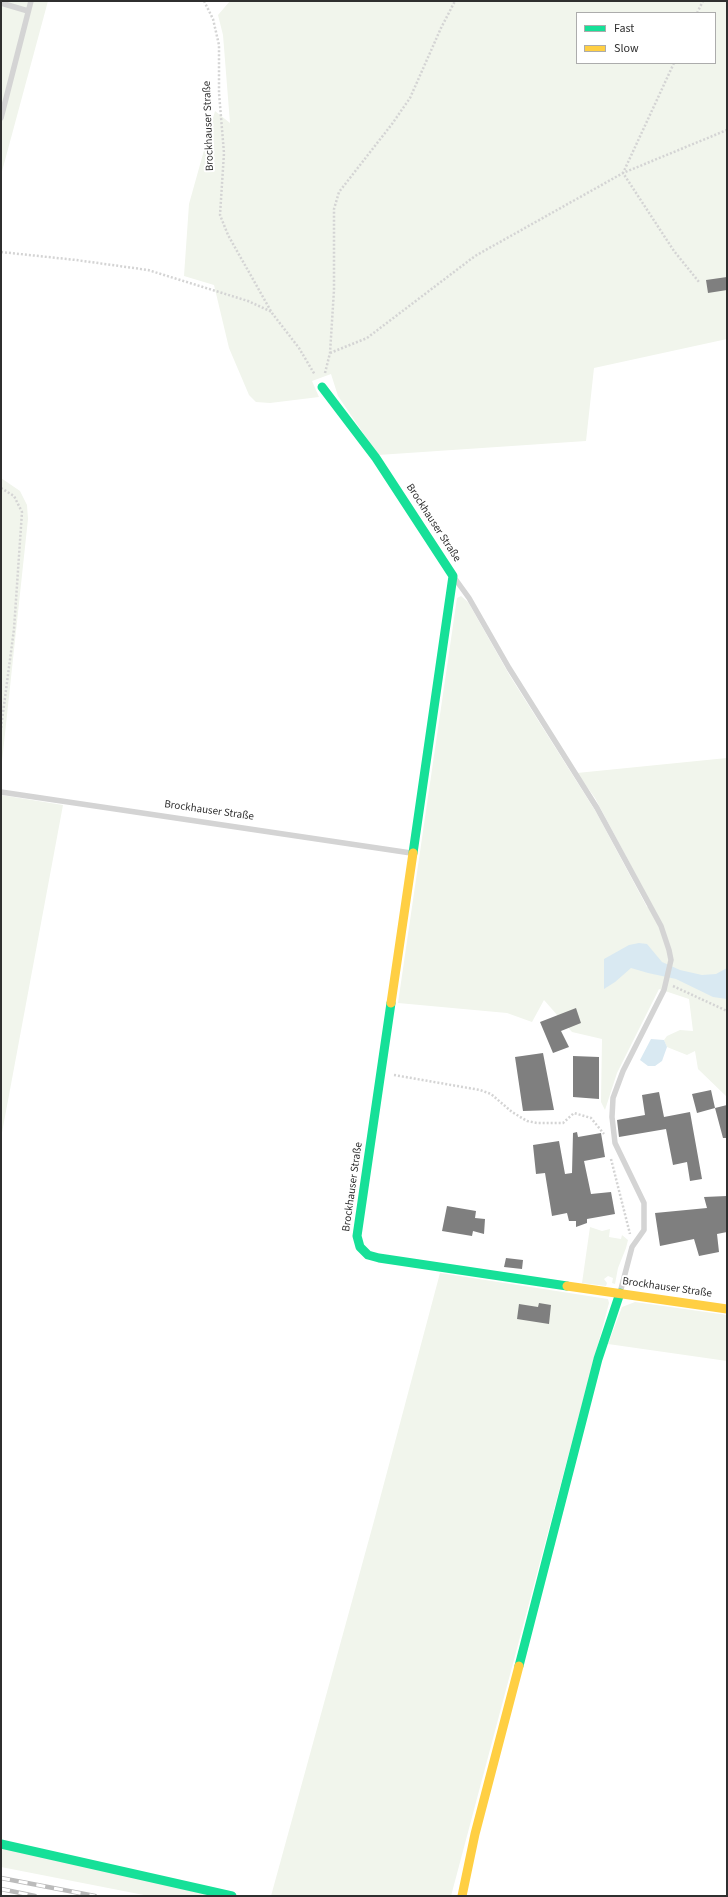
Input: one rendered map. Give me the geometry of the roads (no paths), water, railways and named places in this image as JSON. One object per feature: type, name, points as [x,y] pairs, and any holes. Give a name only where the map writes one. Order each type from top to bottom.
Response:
[{"type":"street","name":"Brockhauser Straße","points":[[322,387],[376,458],[453,576],[414,854],[357,1236],[360,1247],[364,1252],[379,1258],[727,1309]]},
{"type":"street","points":[[462,1896],[477,1827],[596,1367],[620,1293]]},
{"type":"street","points":[[1,1844],[232,1896]]},
{"type":"lane","points":[[1,118],[31,1]]},
{"type":"lane","points":[[1,3],[28,11]]},
{"type":"lane","points":[[453,576],[469,598],[509,668],[596,808],[661,926],[671,960],[667,981],[655,1010],[624,1071],[613,1098],[612,1117],[615,1142],[644,1203],[644,1230],[632,1247],[620,1293]]},
{"type":"lane","name":"Brockhauser Straße","points":[[1,792],[414,854]]},
{"type":"railway","points":[[1,1878],[95,1896]]},
{"type":"railway","points":[[1,1889],[35,1896]]}]
